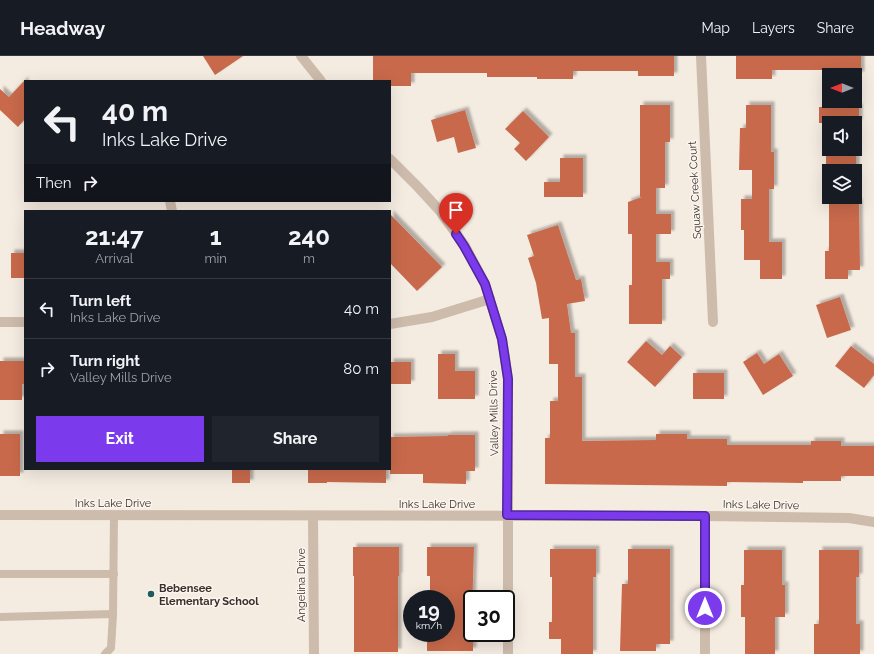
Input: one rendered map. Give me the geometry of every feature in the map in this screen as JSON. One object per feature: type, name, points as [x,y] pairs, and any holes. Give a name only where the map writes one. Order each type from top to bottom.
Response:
[{"type":"street","points":[[302,56],[320,80]]},
{"type":"street","name":"Squaw Creek Court","points":[[701,56],[713,322]]},
{"type":"street","name":"Valley Mills Drive","points":[[391,160],[440,211],[464,246],[485,284],[502,339],[508,379],[508,654]]},
{"type":"street","points":[[391,324],[432,317],[490,299]]},
{"type":"street","points":[[0,322],[24,322]]},
{"type":"street","name":"Inks Lake Drive","points":[[0,515],[705,516],[849,518],[874,522]]},
{"type":"street","name":"Angelina Drive","points":[[313,516],[314,654]]},
{"type":"street","points":[[705,516],[705,654]]},
{"type":"lane","points":[[113,654],[114,515]]},
{"type":"lane","points":[[0,574],[114,574]]},
{"type":"lane","points":[[0,616],[113,614]]},
{"type":"lane","points":[[105,654],[111,648],[112,644]]},
{"type":"building","points":[[203,56],[243,56],[215,75]]},
{"type":"building","points":[[373,56],[674,56],[674,76],[638,76],[638,71],[573,71],[573,79],[487,77],[487,73],[411,73],[411,86],[391,86],[391,80],[373,80]]},
{"type":"building","points":[[736,56],[861,56],[861,68],[772,70],[772,79],[736,79]]},
{"type":"building","points":[[24,81],[24,120],[18,127],[0,110],[0,89],[9,97]]},
{"type":"building","points":[[640,105],[670,105],[670,142],[665,142],[665,188],[656,188],[656,214],[671,214],[671,234],[656,234],[656,262],[670,262],[670,279],[662,279],[662,324],[629,324],[629,285],[632,285],[632,234],[628,234],[628,202],[642,197],[640,197]]},
{"type":"building","points":[[746,105],[771,105],[771,152],[774,152],[774,189],[769,189],[769,242],[782,242],[782,279],[760,279],[760,260],[744,260],[744,230],[741,230],[741,199],[752,199],[752,170],[739,170],[740,128],[746,128]]},
{"type":"building","points":[[819,107],[859,108],[859,116],[822,116],[822,123],[819,123]]},
{"type":"building","points":[[465,110],[476,148],[458,153],[454,137],[437,142],[431,120]]},
{"type":"building","points":[[523,111],[549,137],[526,161],[514,149],[520,143],[505,129]]},
{"type":"building","points":[[826,156],[856,156],[856,164],[826,164]]},
{"type":"building","points":[[560,158],[583,158],[583,197],[544,197],[544,182],[560,182]]},
{"type":"building","points":[[829,204],[859,204],[860,270],[848,270],[848,279],[825,279],[825,251],[829,251]]},
{"type":"building","points":[[391,215],[442,267],[417,291],[391,264]]},
{"type":"building","points":[[558,225],[576,280],[581,279],[585,301],[567,304],[571,333],[575,333],[575,377],[582,377],[582,441],[656,440],[656,434],[687,434],[687,439],[727,439],[727,445],[811,445],[811,441],[841,441],[841,446],[874,446],[874,476],[841,476],[841,481],[803,481],[803,483],[727,482],[727,486],[545,484],[545,438],[550,438],[550,401],[558,401],[558,364],[549,364],[549,318],[542,319],[536,283],[528,258],[534,256],[527,235]]},
{"type":"building","points":[[11,253],[24,253],[24,278],[11,278]]},
{"type":"building","points":[[840,297],[851,330],[827,338],[816,305]]},
{"type":"building","points":[[646,341],[662,355],[670,346],[682,357],[655,387],[627,362]]},
{"type":"building","points":[[851,346],[874,364],[874,375],[864,388],[835,366]]},
{"type":"building","points":[[757,353],[764,364],[779,354],[793,376],[763,395],[743,362]]},
{"type":"building","points":[[438,354],[455,354],[455,371],[475,371],[475,399],[438,399]]},
{"type":"building","points":[[0,361],[24,361],[22,400],[0,400]]},
{"type":"building","points":[[391,362],[411,362],[411,384],[391,384]]},
{"type":"building","points":[[693,373],[724,373],[724,399],[693,399]]},
{"type":"building","points":[[0,434],[20,434],[20,476],[0,476]]},
{"type":"building","points":[[475,435],[475,471],[466,471],[466,484],[423,483],[423,474],[390,474],[391,437]]},
{"type":"building","points":[[232,470],[250,470],[250,483],[232,483]]},
{"type":"building","points":[[308,470],[386,470],[386,483],[308,483]]},
{"type":"building","points":[[353,547],[399,547],[398,652],[354,652]]},
{"type":"building","points":[[427,547],[474,547],[473,590],[463,590],[463,642],[473,642],[473,651],[427,651],[427,642],[455,642],[455,590],[430,590],[430,576],[427,576]]},
{"type":"building","points":[[550,549],[596,549],[596,577],[593,577],[593,654],[561,654],[561,639],[549,639],[549,622],[552,622],[552,577],[550,577]]},
{"type":"building","points":[[628,549],[670,549],[670,644],[656,644],[656,651],[620,651],[622,584],[628,584]]},
{"type":"building","points":[[744,550],[782,550],[782,585],[785,585],[785,617],[775,617],[775,654],[745,654],[745,617],[741,617],[741,585],[744,585]]},
{"type":"building","points":[[819,550],[859,550],[859,577],[856,577],[856,624],[860,624],[860,654],[814,654],[814,624],[819,624]]},
{"type":"place","name":"Bebensee Elementary School","points":[[151,594]]},
{"type":"route","points":[[456,234],[485,284],[502,339],[508,379],[507,515],[705,516],[705,608]]}]
